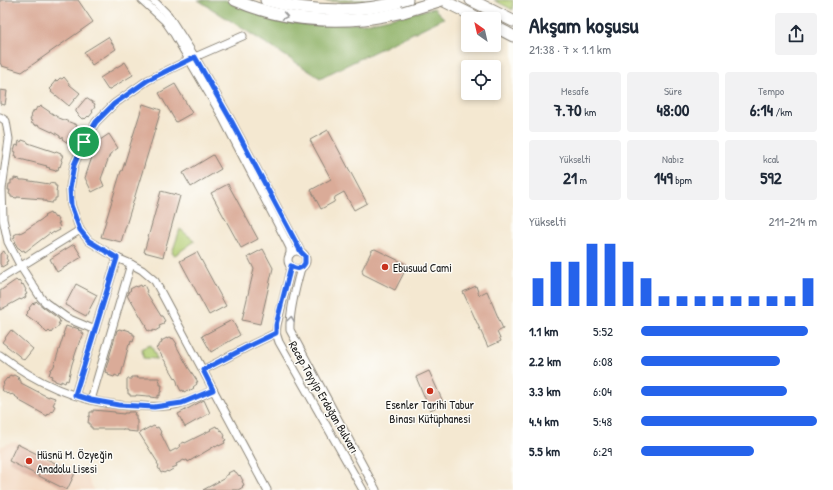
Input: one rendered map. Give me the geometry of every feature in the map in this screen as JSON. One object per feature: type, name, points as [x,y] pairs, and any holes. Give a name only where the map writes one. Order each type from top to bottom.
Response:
[{"type":"highway","points":[[235,0],[260,10],[316,20],[365,19],[405,4]]},
{"type":"highway","points":[[266,0],[288,5],[329,10],[344,10],[442,0],[466,12]]},
{"type":"highway","points":[[471,0],[513,21]]},
{"type":"highway","points":[[501,30],[513,36]]},
{"type":"street","points":[[142,0],[164,21],[174,34],[192,59],[232,122],[301,252],[304,254],[306,260],[301,268],[294,268],[289,263],[288,259],[290,248],[287,242],[192,59],[168,15],[153,0]]},
{"type":"street","points":[[243,36],[143,83],[114,104],[96,122],[84,142],[74,165],[70,188],[71,205],[80,230],[89,241],[117,258],[142,270],[155,281],[265,489]]},
{"type":"street","points":[[0,117],[6,121],[9,139],[2,189],[3,219],[8,242],[21,267],[36,291],[46,303],[67,318],[95,330]]},
{"type":"street","points":[[0,279],[80,230]]},
{"type":"street","points":[[290,254],[294,251],[301,252]]},
{"type":"street","points":[[75,395],[117,258]]},
{"type":"street","points":[[91,400],[131,264]]},
{"type":"street","name":"Recep Tayyip Erdoğan Bulvarı","points":[[291,266],[276,325],[276,333],[279,342],[364,490]]},
{"type":"street","name":"Recep Tayyip Erdoğan Bulvarı","points":[[301,268],[296,285],[290,330],[376,490]]},
{"type":"street","points":[[203,370],[276,333]]},
{"type":"street","points":[[0,355],[16,367],[61,391],[91,400],[119,405],[154,407],[182,403],[213,390]]},
{"type":"shaded area","name":"Hüsnü M. Özyeğin Anadolu Lisesi","points":[[17,442],[86,474],[94,490],[2,490],[0,485],[0,447],[9,443]]},
{"type":"green space","points":[[198,0],[226,0],[230,3],[269,18],[308,25],[367,23],[434,8],[444,18],[320,78]]},
{"type":"green space","points":[[316,0],[386,0],[342,2]]},
{"type":"green space","points":[[494,0],[513,0],[513,10]]},
{"type":"green space","points":[[180,229],[195,241],[175,255],[172,253]]},
{"type":"green space","points":[[151,345],[157,359],[143,358],[142,348]]},
{"type":"building","points":[[0,0],[78,0],[93,22],[22,72],[2,66],[0,63]]},
{"type":"building","points":[[108,37],[116,49],[92,65],[84,52]]},
{"type":"building","points":[[125,62],[133,75],[108,90],[100,78]]},
{"type":"building","points":[[64,77],[70,85],[80,93],[69,106],[51,92],[52,91],[50,89],[56,80],[57,81]]},
{"type":"building","points":[[175,84],[192,113],[176,122],[159,93]]},
{"type":"building","points":[[0,90],[7,91],[5,105],[0,104]]},
{"type":"building","points":[[86,98],[95,104],[95,107],[89,117],[88,116],[85,119],[82,119],[76,110]]},
{"type":"building","points":[[143,104],[161,110],[121,242],[101,237]]},
{"type":"building","points":[[41,106],[59,118],[77,125],[76,127],[78,128],[75,133],[77,133],[74,139],[72,138],[71,142],[69,141],[68,143],[52,131],[31,123],[32,121],[30,120],[34,110],[35,111],[37,107],[39,108]]},
{"type":"building","points":[[328,130],[367,203],[354,210],[344,192],[335,197],[334,202],[321,209],[311,190],[331,179],[310,140]]},
{"type":"building","points":[[109,134],[118,148],[110,154],[101,179],[104,186],[92,192],[85,178],[97,142]]},
{"type":"building","points":[[22,140],[61,153],[61,155],[63,155],[62,161],[58,170],[56,169],[56,171],[49,169],[50,168],[46,167],[47,166],[16,158],[17,156],[14,156],[16,152],[14,151],[16,145],[18,146],[19,141],[21,142]]},
{"type":"building","points":[[213,155],[221,169],[191,187],[183,173]]},
{"type":"building","points":[[14,178],[55,184],[55,186],[57,186],[57,198],[55,198],[55,201],[52,203],[43,201],[43,199],[11,197],[9,194],[10,190],[8,190],[11,180],[14,180]]},
{"type":"building","points":[[228,184],[258,239],[241,248],[211,193]]},
{"type":"building","points":[[161,191],[180,196],[163,257],[144,252]]},
{"type":"building","points":[[50,213],[55,218],[56,217],[60,223],[58,223],[60,230],[51,234],[50,233],[25,252],[24,250],[22,251],[18,248],[13,238],[15,237],[14,235],[24,231]]},
{"type":"building","points":[[74,244],[82,257],[57,272],[50,259]]},
{"type":"building","points":[[263,249],[273,268],[260,324],[242,320],[254,269],[248,257]]},
{"type":"building","name":"Ebusuud Cami","points":[[375,249],[408,265],[395,290],[363,274],[362,270],[372,250]]},
{"type":"building","points":[[4,251],[8,261],[6,262],[7,264],[2,267],[0,264],[0,254]]},
{"type":"building","points":[[197,252],[226,306],[209,315],[180,261]]},
{"type":"building","points":[[16,280],[22,285],[23,284],[27,294],[25,295],[26,297],[0,310],[0,291]]},
{"type":"building","points":[[76,284],[97,295],[86,316],[65,305]]},
{"type":"building","points":[[141,285],[142,287],[144,285],[148,295],[165,321],[163,322],[164,324],[159,326],[160,328],[155,331],[148,331],[145,326],[146,325],[127,295],[131,290],[130,289]]},
{"type":"building","points":[[476,286],[479,295],[487,291],[503,329],[497,332],[501,341],[488,347],[463,292]]},
{"type":"building","points":[[36,301],[60,321],[58,324],[60,324],[51,333],[49,331],[47,333],[40,325],[26,315],[30,309],[29,308]]},
{"type":"building","points":[[232,320],[240,335],[211,352],[202,336]]},
{"type":"building","points":[[66,326],[79,329],[78,330],[82,331],[84,334],[80,340],[68,381],[66,380],[65,383],[61,381],[61,383],[55,381],[51,378],[52,376],[49,375],[54,366]]},
{"type":"building","points":[[11,330],[33,349],[24,360],[2,342]]},
{"type":"building","points":[[117,330],[130,331],[133,335],[135,335],[133,342],[131,341],[130,345],[129,344],[121,375],[120,374],[119,377],[115,375],[114,377],[105,372]]},
{"type":"building","points":[[171,337],[177,344],[177,347],[188,367],[198,382],[196,382],[197,384],[193,387],[194,388],[189,391],[181,391],[177,381],[156,348],[162,343],[161,341]]},
{"type":"building","name":"Esenler Tarihi Tabur Binası Kütüphanesi","points":[[429,371],[444,404],[430,410],[416,377]]},
{"type":"building","points":[[10,375],[14,375],[19,378],[18,379],[21,383],[44,395],[55,398],[53,405],[55,406],[52,412],[51,411],[47,416],[18,400],[19,399],[12,394],[7,394],[2,390],[3,383]]},
{"type":"building","points":[[131,377],[159,378],[160,385],[162,385],[160,396],[158,395],[158,398],[151,396],[130,396],[127,390],[127,379],[131,379]]},
{"type":"building","points":[[204,400],[210,413],[185,427],[178,414]]},
{"type":"building","points":[[93,410],[124,414],[128,412],[135,412],[134,415],[136,415],[137,420],[137,432],[123,429],[92,429],[92,427],[90,427],[90,423],[88,423],[90,412],[93,412]]},
{"type":"building","points":[[154,426],[156,428],[158,427],[170,452],[180,447],[179,445],[184,442],[185,443],[211,430],[210,429],[216,426],[221,431],[222,430],[226,440],[224,441],[225,443],[215,446],[188,462],[187,460],[184,460],[176,464],[177,466],[168,472],[161,473],[158,463],[139,433]]},
{"type":"building","points":[[17,444],[75,473],[67,490],[9,461]]},
{"type":"building","points":[[234,470],[239,476],[240,475],[244,485],[242,486],[243,487],[238,490],[203,490],[225,478],[225,476],[229,474],[228,473]]},
{"type":"place","name":"Ebusuud Cami","points":[[385,267]]},
{"type":"place","name":"Esenler Tarihi Tabur Binası Kütüphanesi","points":[[430,391]]},
{"type":"place","name":"Hüsnü M. Özyeğin Anadolu Lisesi","points":[[29,461]]},
{"type":"route","points":[[195,57],[232,122],[301,252],[304,254],[306,260],[304,266],[298,269],[291,266],[276,325],[276,333],[203,370],[213,390],[182,403],[154,407],[119,405],[91,400],[75,395],[117,258],[89,241],[80,230],[71,205],[70,188],[74,165],[84,142],[96,122],[114,104],[148,80],[195,57]]}]
